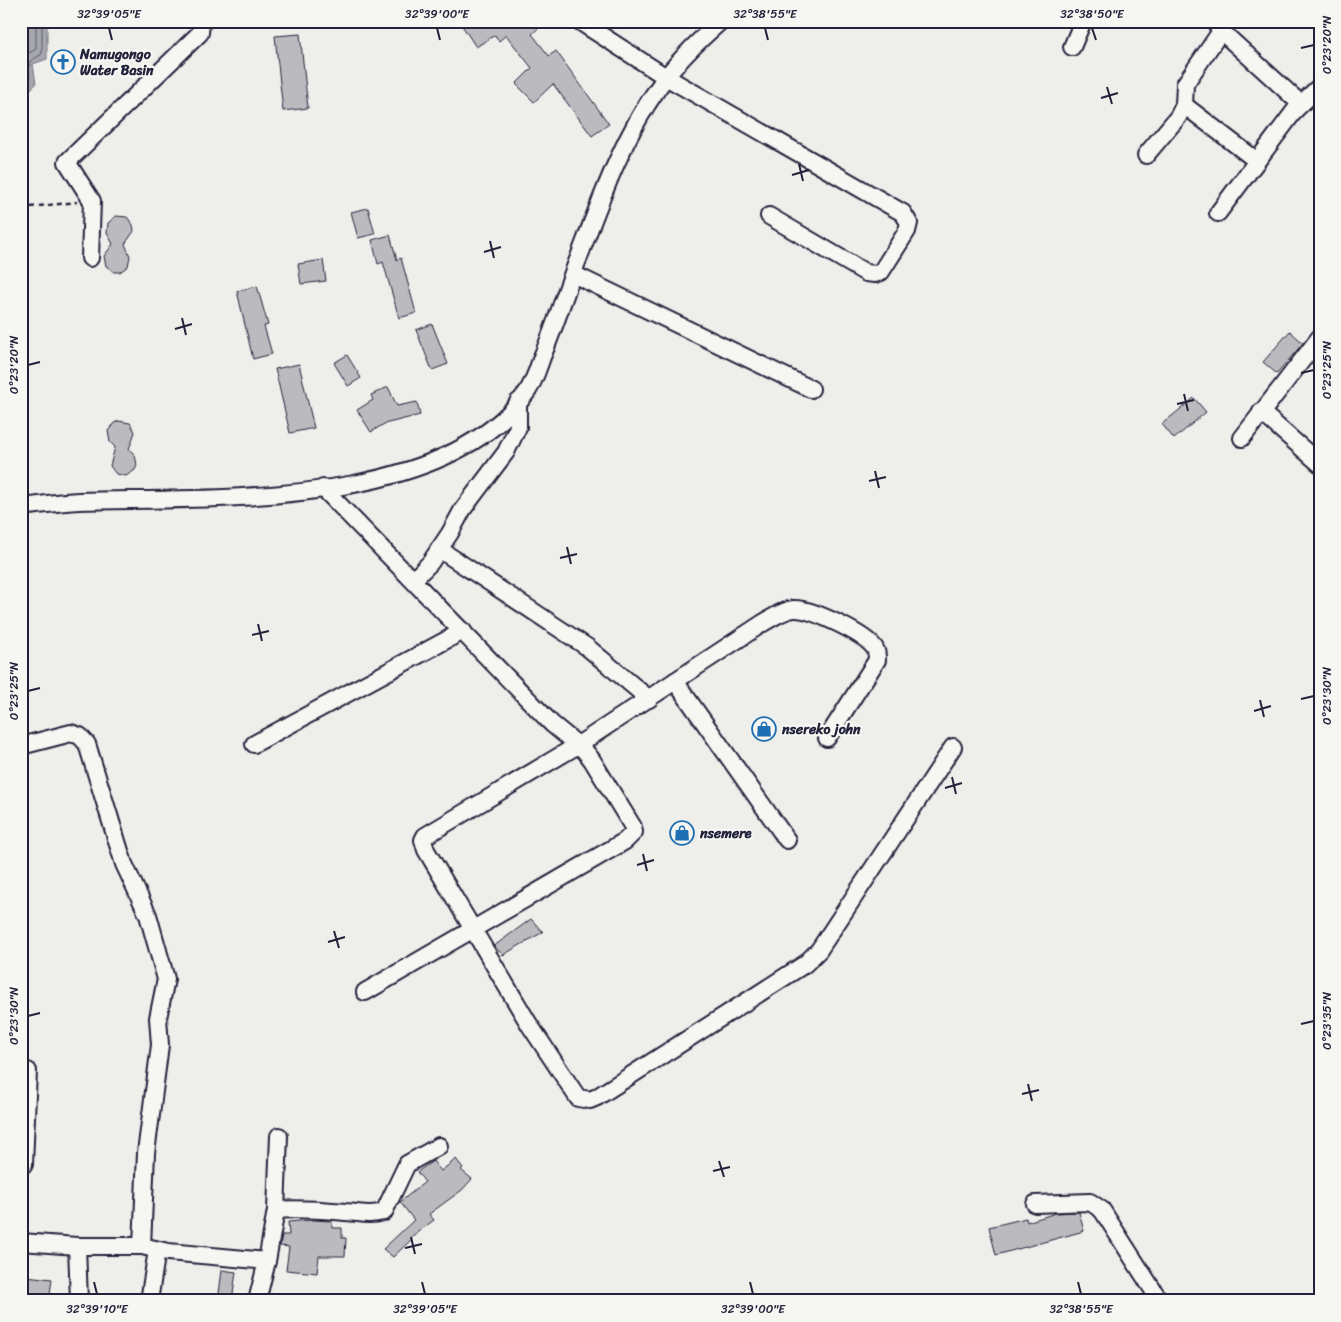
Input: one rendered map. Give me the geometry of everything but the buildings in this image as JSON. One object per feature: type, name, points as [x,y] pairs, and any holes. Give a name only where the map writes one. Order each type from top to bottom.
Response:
[{"type":"street","points":[[90,258],[92,201],[68,162],[200,33],[201,21]]},
{"type":"street","points":[[579,21],[666,78],[903,213],[909,223],[907,231],[881,272],[875,274],[866,273],[769,216]]},
{"type":"street","points":[[21,507],[76,501],[260,497],[384,478],[447,456],[470,445],[505,416],[532,383],[554,330],[609,178],[636,125],[666,78],[698,42],[721,21]]},
{"type":"street","points":[[1072,47],[1083,21]]},
{"type":"street","points":[[1146,155],[1178,117],[1184,105],[1185,84],[1217,26],[1302,104]]},
{"type":"street","points":[[1218,213],[1256,161],[1302,104],[1320,86]]},
{"type":"street","points":[[1184,105],[1256,161]]},
{"type":"street","points":[[573,274],[811,389]]},
{"type":"street","points":[[1242,438],[1320,337]]},
{"type":"street","points":[[414,580],[439,550],[463,509],[495,468],[513,440],[519,418],[518,402]]},
{"type":"street","points":[[1261,412],[1320,464]]},
{"type":"street","points":[[323,488],[552,724],[578,745],[592,760],[633,827],[634,832],[625,840],[365,992]]},
{"type":"street","points":[[439,550],[587,647],[649,699]]},
{"type":"street","points":[[827,738],[877,660],[877,655],[869,643],[819,614],[804,609],[791,609],[777,614],[578,745],[425,836],[423,840],[426,850],[471,929],[572,1092],[584,1100],[597,1097],[805,964],[826,939],[953,747]]},
{"type":"street","points":[[254,744],[464,632]]},
{"type":"street","points":[[675,681],[787,840]]},
{"type":"street","points":[[21,746],[71,733],[80,736],[86,744],[124,864],[148,915],[161,955],[166,978],[158,1018],[160,1045],[146,1153],[149,1301]]},
{"type":"street","points":[[21,1166],[24,1164],[28,1070]]},
{"type":"street","points":[[258,1301],[276,1210],[279,1136]]},
{"type":"street","points":[[276,1210],[300,1208],[353,1212],[368,1216],[384,1212],[407,1164],[439,1146]]},
{"type":"street","points":[[1035,1204],[1090,1202],[1102,1210],[1160,1301]]},
{"type":"street","points":[[21,1242],[149,1248],[267,1261]]},
{"type":"street","points":[[77,1246],[79,1301]]},
{"type":"path","points":[[21,208],[92,201]]},
{"type":"water","points":[[21,21],[47,21],[47,59],[33,64],[36,84],[21,98]]},
{"type":"place","name":"Namugongo Water Basin","points":[[63,62]]},
{"type":"place","name":"nsereko john","points":[[764,729]]},
{"type":"place","name":"nsemere","points":[[682,833]]}]
